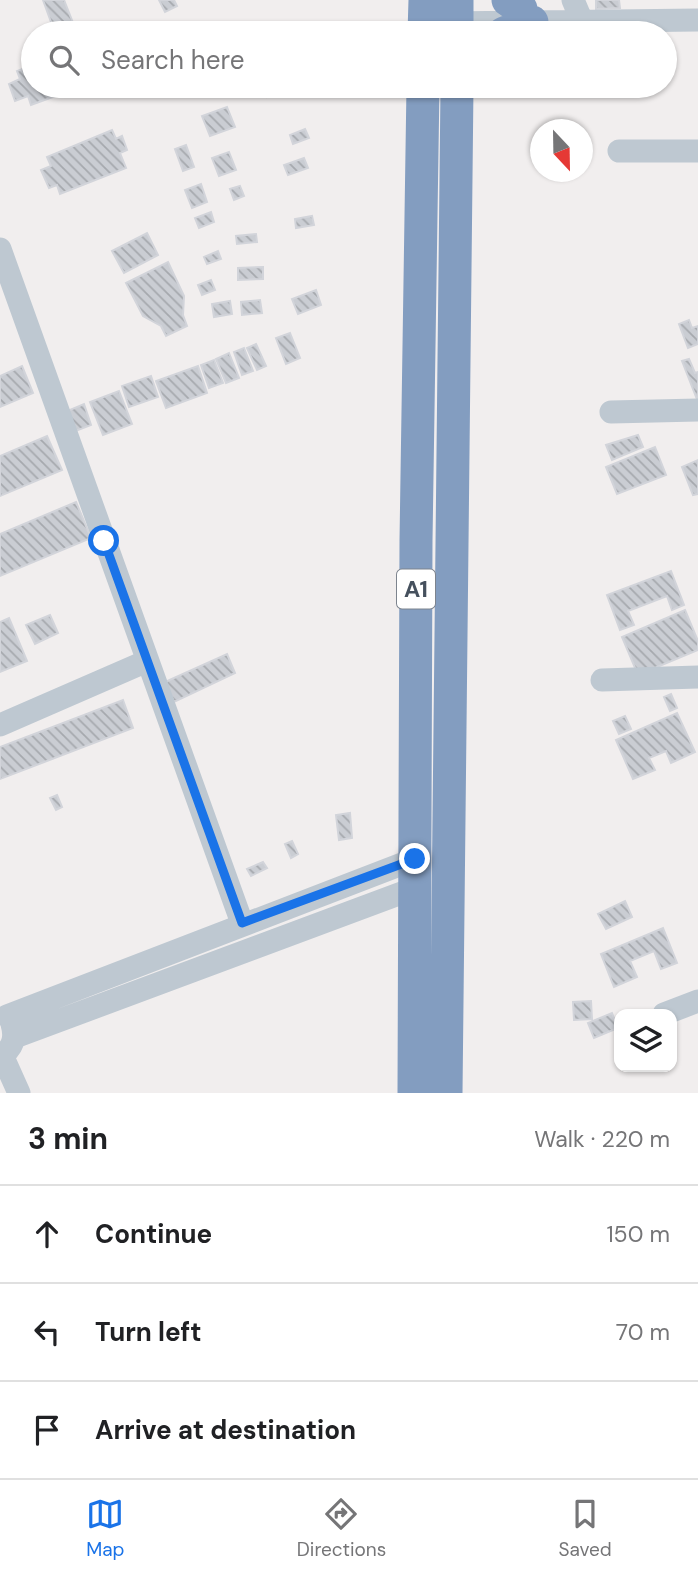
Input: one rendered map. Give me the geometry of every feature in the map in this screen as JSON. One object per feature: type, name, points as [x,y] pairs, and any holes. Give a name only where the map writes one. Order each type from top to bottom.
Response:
[{"type":"highway","name":"A1","points":[[414,1093],[423,98]]},
{"type":"highway","name":"A1","points":[[446,1093],[457,98]]},
{"type":"street","points":[[441,16],[574,13],[698,20]]},
{"type":"street","points":[[619,151],[698,151]]},
{"type":"street","points":[[0,249],[242,923]]},
{"type":"street","points":[[611,412],[698,410]]},
{"type":"street","points":[[0,725],[147,661]]},
{"type":"street","points":[[602,680],[698,677]]},
{"type":"street","points":[[5,1036],[242,923],[415,873]]},
{"type":"street","points":[[5,1036],[415,873]]},
{"type":"street","points":[[677,1009],[698,1001]]},
{"type":"street","points":[[5,1036],[19,1093]]},
{"type":"building","points":[[43,0],[64,0],[72,21],[51,21]]},
{"type":"building","points":[[159,0],[174,0],[177,6],[165,12]]},
{"type":"building","points":[[596,0],[619,0],[620,8],[596,9]]},
{"type":"building","points":[[21,70],[23,98],[15,101],[9,84],[20,79],[17,71]]},
{"type":"building","points":[[29,98],[50,98],[31,105]]},
{"type":"building","points":[[227,107],[235,127],[210,136],[202,116]]},
{"type":"building","points":[[305,129],[309,138],[293,144],[290,135]]},
{"type":"building","points":[[112,130],[116,139],[122,136],[127,150],[120,153],[126,168],[60,194],[57,185],[49,188],[41,170],[51,166],[47,157]]},
{"type":"building","points":[[186,145],[194,167],[183,171],[175,149]]},
{"type":"building","points":[[229,152],[236,170],[219,176],[212,158]]},
{"type":"building","points":[[304,158],[308,168],[288,175],[284,165]]},
{"type":"building","points":[[201,184],[207,202],[192,208],[185,190]]},
{"type":"building","points":[[240,186],[244,196],[234,200],[230,189]]},
{"type":"building","points":[[211,212],[214,222],[199,228],[195,218]]},
{"type":"building","points":[[312,216],[314,225],[296,228],[295,219]]},
{"type":"building","points":[[147,233],[158,255],[124,273],[112,251]]},
{"type":"building","points":[[256,234],[257,242],[237,244],[236,236]]},
{"type":"building","points":[[218,251],[221,259],[207,264],[204,257]]},
{"type":"building","points":[[168,262],[184,296],[183,315],[187,326],[166,336],[161,326],[143,316],[126,283]]},
{"type":"building","points":[[263,267],[263,279],[238,280],[238,268]]},
{"type":"building","points":[[211,280],[215,290],[202,295],[198,285]]},
{"type":"building","points":[[316,290],[321,305],[298,314],[292,299]]},
{"type":"building","points":[[260,300],[262,313],[242,315],[241,302]]},
{"type":"building","points":[[230,301],[232,314],[214,317],[212,304]]},
{"type":"building","points":[[689,320],[692,328],[698,326],[698,344],[688,348],[679,324]]},
{"type":"building","points":[[290,333],[300,358],[286,364],[276,338]]},
{"type":"building","points":[[256,344],[266,366],[257,370],[247,348]]},
{"type":"building","points":[[244,348],[253,371],[242,375],[234,352]]},
{"type":"building","points":[[229,353],[239,378],[226,383],[216,359]]},
{"type":"building","points":[[689,359],[695,373],[698,372],[698,402],[682,361]]},
{"type":"building","points":[[214,360],[223,383],[209,388],[201,365]]},
{"type":"building","points":[[22,366],[33,393],[0,407],[0,376]]},
{"type":"building","points":[[198,366],[207,393],[166,408],[156,381]]},
{"type":"building","points":[[151,376],[158,397],[129,407],[122,386]]},
{"type":"building","points":[[119,391],[132,424],[103,435],[90,402]]},
{"type":"building","points":[[84,404],[91,425],[73,432],[65,412]]},
{"type":"building","points":[[638,435],[643,447],[612,460],[606,445]]},
{"type":"building","points":[[47,436],[62,470],[0,496],[0,456]]},
{"type":"building","points":[[655,447],[666,475],[617,494],[606,467]]},
{"type":"building","points":[[698,460],[698,494],[693,495],[682,467]]},
{"type":"building","points":[[76,502],[91,538],[0,576],[0,534]]},
{"type":"building","points":[[671,571],[684,605],[672,610],[667,596],[628,611],[634,625],[620,630],[607,595]]},
{"type":"building","points":[[685,610],[698,641],[698,650],[638,675],[622,637]]},
{"type":"building","points":[[50,615],[58,633],[35,644],[26,625]]},
{"type":"building","points":[[9,618],[27,661],[0,672],[0,622]]},
{"type":"building","points":[[227,654],[235,673],[174,702],[165,682]]},
{"type":"building","points":[[671,694],[677,708],[670,711],[664,697]]},
{"type":"building","points":[[123,700],[133,728],[0,779],[0,747]]},
{"type":"building","points":[[677,713],[695,752],[671,763],[666,751],[649,758],[655,770],[633,779],[616,740]]},
{"type":"building","points":[[625,716],[631,729],[619,734],[613,721]]},
{"type":"building","points":[[57,795],[62,807],[56,810],[50,798]]},
{"type":"building","points":[[350,813],[352,838],[339,840],[336,815]]},
{"type":"building","points":[[292,841],[298,854],[291,858],[285,844]]},
{"type":"building","points":[[263,862],[267,868],[251,876],[247,869]]},
{"type":"building","points":[[625,901],[632,917],[606,929],[598,914]]},
{"type":"building","points":[[663,928],[677,963],[661,969],[654,951],[630,961],[637,977],[614,987],[601,954]]},
{"type":"building","points":[[591,1001],[592,1019],[574,1020],[573,1002]]},
{"type":"building","points":[[612,1013],[614,1030],[594,1038],[588,1023]]},
{"type":"route","points":[[104,541],[242,923],[415,859]]}]
